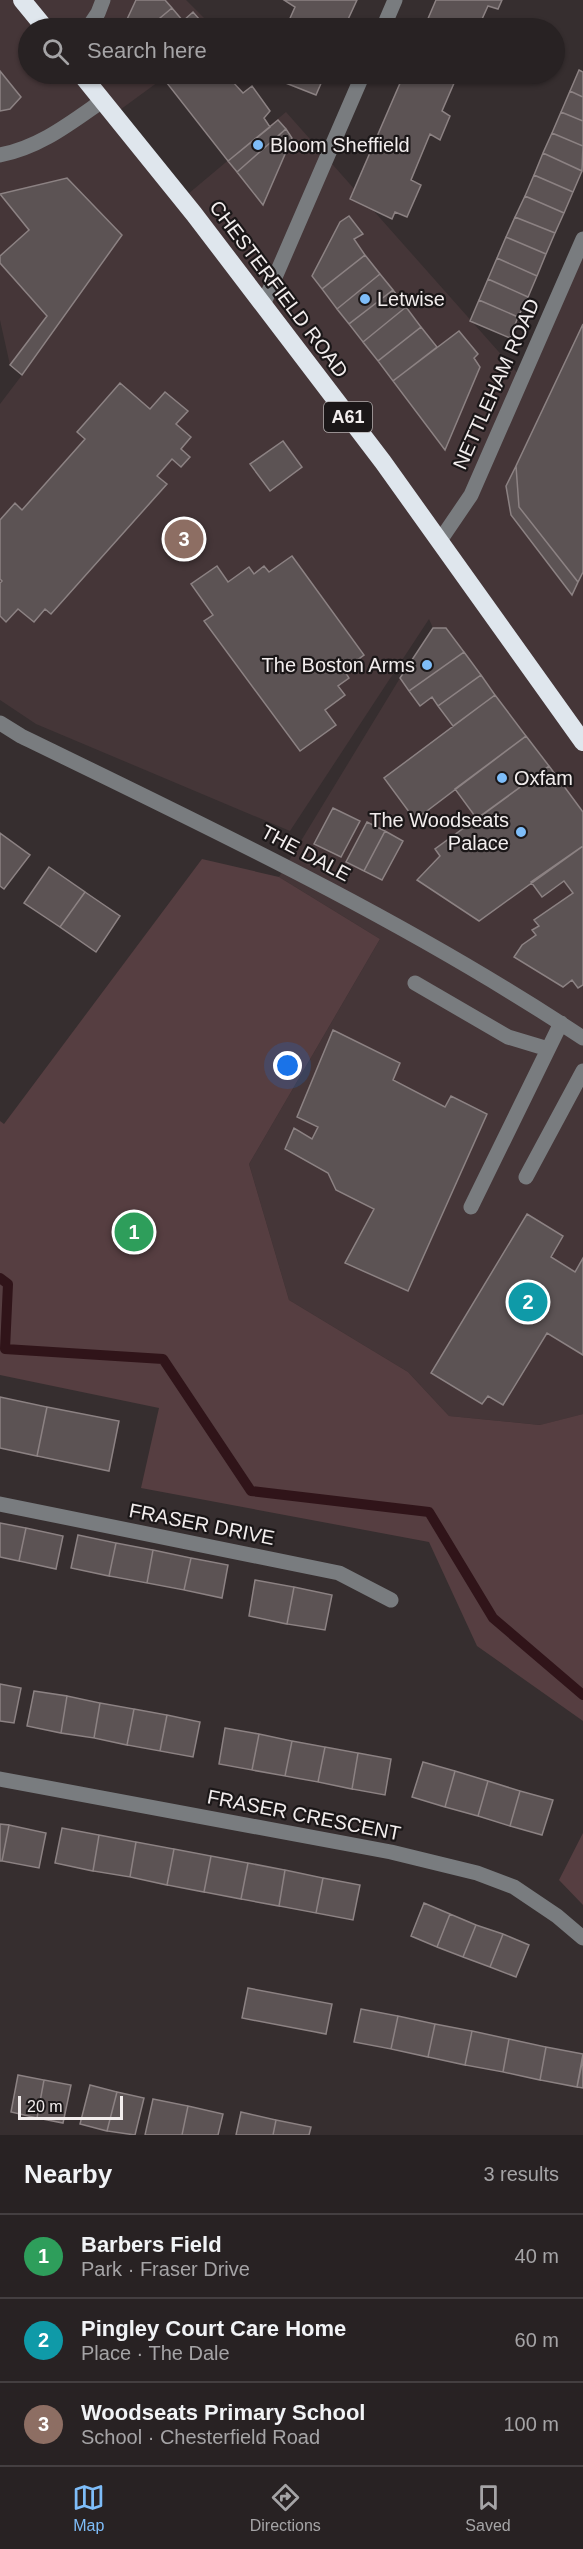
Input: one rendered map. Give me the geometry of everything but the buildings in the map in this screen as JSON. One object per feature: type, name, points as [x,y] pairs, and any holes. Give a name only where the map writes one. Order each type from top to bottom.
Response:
[{"type":"highway","points":[[22,0],[37,18]]},
{"type":"highway","name":"CHESTERFIELD ROAD","points":[[89,84],[194,214],[383,462],[583,741]]},
{"type":"street","points":[[95,18],[103,0]]},
{"type":"street","points":[[387,18],[395,0]]},
{"type":"street","points":[[263,305],[359,84]]},
{"type":"street","points":[[0,155],[33,146],[47,139],[102,101]]},
{"type":"street","name":"NETTLEHAM ROAD","points":[[439,542],[471,495],[583,239]]},
{"type":"street","name":"THE DALE","points":[[0,723],[21,736],[276,859],[516,993],[583,1038]]},
{"type":"street","points":[[415,983],[508,1037],[548,1049]]},
{"type":"street","points":[[471,1207],[561,1023]]},
{"type":"street","points":[[526,1177],[583,1071]]},
{"type":"street","name":"FRASER DRIVE","points":[[0,1504],[339,1573],[391,1600]]},
{"type":"street","name":"FRASER CRESCENT","points":[[0,1779],[391,1852],[477,1873],[514,1887],[557,1916],[583,1938]]},
{"type":"shaded area","points":[[0,0],[186,0],[204,18],[18,18],[18,84],[155,84],[113,115],[182,199],[286,112],[522,378],[583,239],[583,1414],[541,1425],[449,1416],[408,1372],[289,1300],[249,1164],[380,939],[279,877],[433,628],[429,619],[290,831],[36,724],[0,700],[0,404],[22,375],[10,365],[0,320]]},
{"type":"shaded area","points":[[202,859],[279,877],[380,939],[249,1164],[289,1300],[408,1372],[449,1416],[540,1425],[583,1414],[583,1721],[477,1646],[429,1542],[141,1488],[159,1408],[0,1375],[0,1121],[4,1124]]},
{"type":"shaded area","points":[[583,1833],[583,1905],[559,1880]]},
{"type":"waterway","points":[[0,1278],[8,1284],[5,1349],[163,1359],[251,1491],[429,1512],[493,1618],[583,1695]]},
{"type":"place","name":"Bloom Sheffield","points":[[258,145]]},
{"type":"place","name":"Letwise","points":[[365,299]]},
{"type":"place","name":"Woodseats Primary School","points":[[184,539]]},
{"type":"place","name":"The Boston Arms","points":[[427,665]]},
{"type":"place","name":"Oxfam","points":[[502,778]]},
{"type":"place","name":"The Woodseats Palace","points":[[521,832]]},
{"type":"place","name":"Barbers Field","points":[[134,1232]]},
{"type":"place","name":"Pingley Court Care Home","points":[[528,1302]]}]
